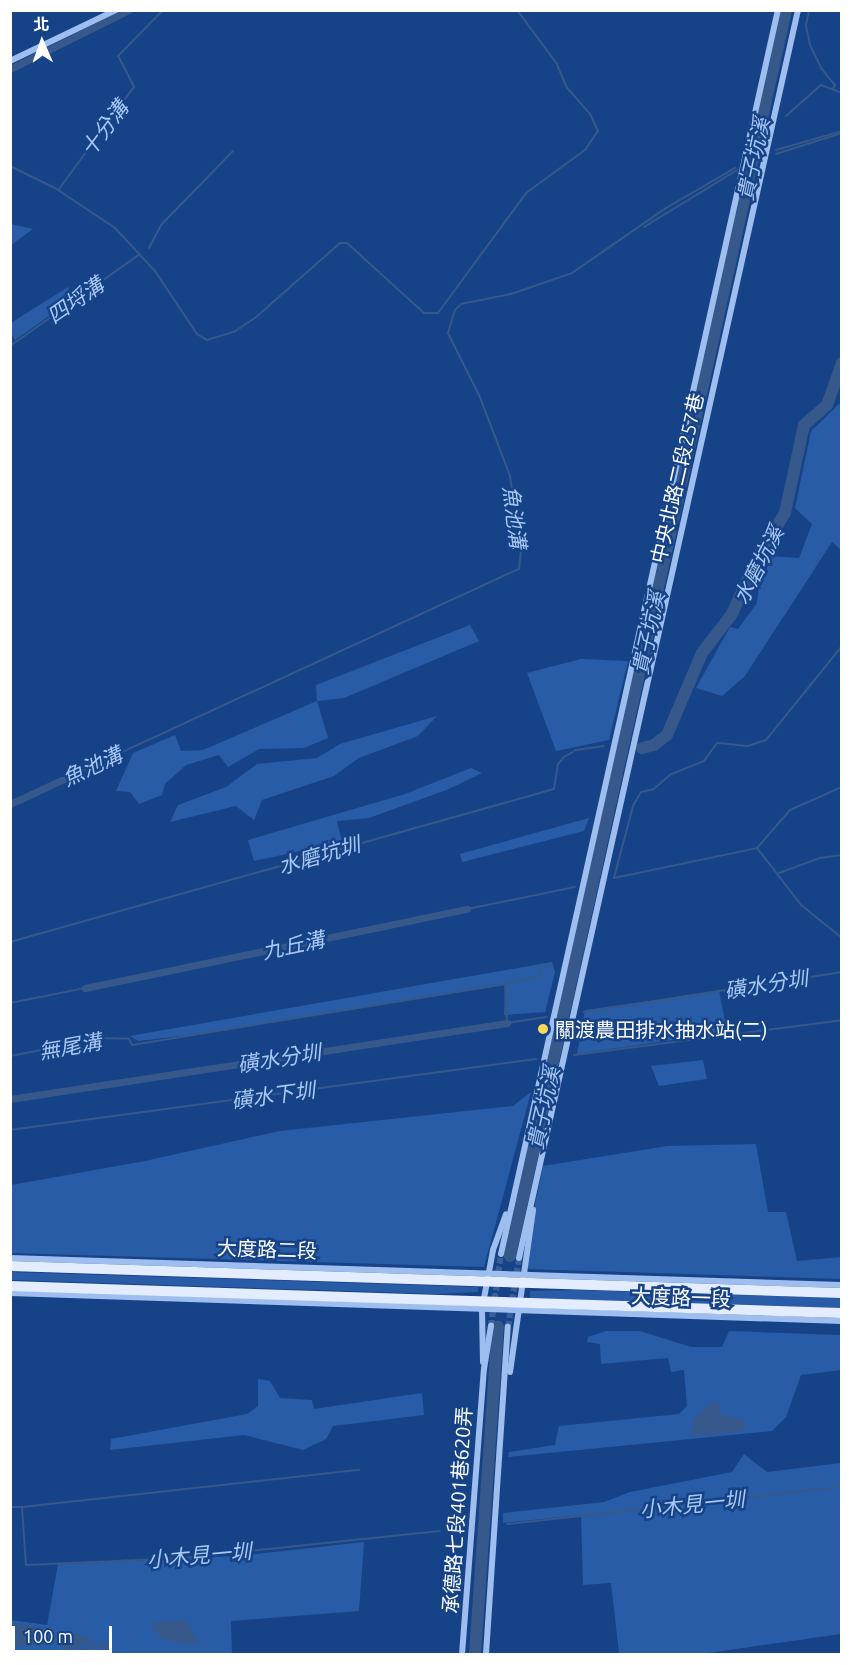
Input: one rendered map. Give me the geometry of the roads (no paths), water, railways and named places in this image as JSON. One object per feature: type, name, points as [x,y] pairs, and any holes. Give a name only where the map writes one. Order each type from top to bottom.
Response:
[{"type":"main road","name":"大度路二段","points":[[10,1266],[522,1279]]},
{"type":"main road","name":"大度路一段","points":[[522,1279],[842,1293]]},
{"type":"main road","points":[[10,1286],[520,1310]]},
{"type":"main road","name":"大度路一段","points":[[520,1310],[842,1313]]},
{"type":"street","points":[[10,61],[116,10]]},
{"type":"street","name":"中央北路二段257巷","points":[[501,1254],[778,10]]},
{"type":"street","name":"中央北路二段257巷","points":[[519,1258],[798,10]]},
{"type":"street","name":"中央北路二段257巷","points":[[483,1308],[488,1278],[513,1195]]},
{"type":"street","name":"中央北路二段257巷","points":[[520,1310],[522,1279],[532,1232],[533,1199]]},
{"type":"street","name":"大度路二段","points":[[10,1258],[488,1278]]},
{"type":"street","name":"大度路一段","points":[[522,1279],[842,1285]]},
{"type":"street","points":[[10,1293],[483,1308]]},
{"type":"street","name":"承德路七段401巷620弄","points":[[483,1308],[484,1369]]},
{"type":"street","name":"大度路一段","points":[[520,1310],[842,1321]]},
{"type":"street","name":"承德路七段401巷620弄","points":[[506,1387],[520,1310]]},
{"type":"street","name":"承德路七段401巷620弄","points":[[462,1654],[484,1369],[491,1326]]},
{"type":"street","name":"承德路七段401巷620弄","points":[[486,1654],[506,1387],[508,1327]]},
{"type":"waterway","points":[[10,69],[129,10]]},
{"type":"waterway","name":"十分溝","points":[[59,189],[134,87],[118,56],[163,10]]},
{"type":"waterway","points":[[10,166],[55,188],[115,228],[155,271],[197,334],[207,340],[234,332],[255,318],[340,243],[347,243],[424,313],[438,313],[526,193],[585,150],[598,131],[590,114],[567,88],[557,64],[517,10]]},
{"type":"waterway","name":"貴子坑溪","points":[[510,1256],[786,10]]},
{"type":"waterway","points":[[809,10],[806,26],[810,45],[821,68],[835,85],[833,89]]},
{"type":"waterway","points":[[786,116],[821,85],[842,93]]},
{"type":"waterway","name":"魚池溝","points":[[776,150],[842,131]]},
{"type":"waterway","name":"魚池溝","points":[[776,154],[842,133]]},
{"type":"waterway","points":[[149,248],[161,225],[233,151]]},
{"type":"waterway","name":"魚池溝","points":[[79,772],[519,569],[521,550],[510,476],[479,395],[448,333],[455,310],[461,304],[511,294],[572,273],[666,208],[735,168]]},
{"type":"waterway","points":[[644,227],[737,170]]},
{"type":"waterway","name":"四埒溝","points":[[10,346],[140,254]]},
{"type":"waterway","name":"水磨坑溪","points":[[642,748],[654,745],[667,735],[702,653],[732,614],[758,556],[785,513],[804,425],[827,405],[842,363]]},
{"type":"waterway","points":[[842,646],[766,740],[747,746],[717,743],[704,761],[671,774],[654,789],[641,792],[633,806],[614,878],[757,848],[790,810],[842,787]]},
{"type":"waterway","name":"水磨坑圳","points":[[10,942],[554,789],[558,764],[564,757],[576,750],[604,746]]},
{"type":"waterway","name":"魚池溝","points":[[10,804],[79,772]]},
{"type":"waterway","points":[[757,848],[801,905],[842,938]]},
{"type":"waterway","points":[[779,873],[820,858],[842,855]]},
{"type":"waterway","name":"九丘溝","points":[[467,909],[575,887]]},
{"type":"waterway","name":"九丘溝","points":[[85,988],[467,909]]},
{"type":"waterway","name":"無尾溝","points":[[10,1056],[104,1038],[129,1039],[132,1045],[505,984],[540,976],[541,968],[553,965]]},
{"type":"waterway","name":"磺水分圳","points":[[584,1012],[842,972]]},
{"type":"waterway","name":"磺水分圳","points":[[505,984],[507,1023],[547,1017]]},
{"type":"waterway","name":"九丘溝","points":[[10,1003],[85,988]]},
{"type":"waterway","name":"磺水下圳","points":[[574,1055],[842,1020]]},
{"type":"waterway","name":"磺水分圳","points":[[10,1099],[507,1023]]},
{"type":"waterway","name":"磺水下圳","points":[[10,1130],[536,1059]]},
{"type":"waterway","name":"貴子坑溪","points":[[475,1654],[498,1327]]},
{"type":"waterway","points":[[22,1507],[359,1470]]},
{"type":"waterway","name":"小木見一圳","points":[[507,1524],[842,1487]]},
{"type":"waterway","name":"小木見一圳","points":[[10,1507],[22,1507],[26,1565],[182,1558],[440,1531]]},
{"type":"tunnel","points":[[491,1326],[501,1254]]},
{"type":"tunnel","points":[[508,1327],[519,1258]]},
{"type":"place","name":"關渡農田排水抽水站(二)","points":[[543,1029]]}]
